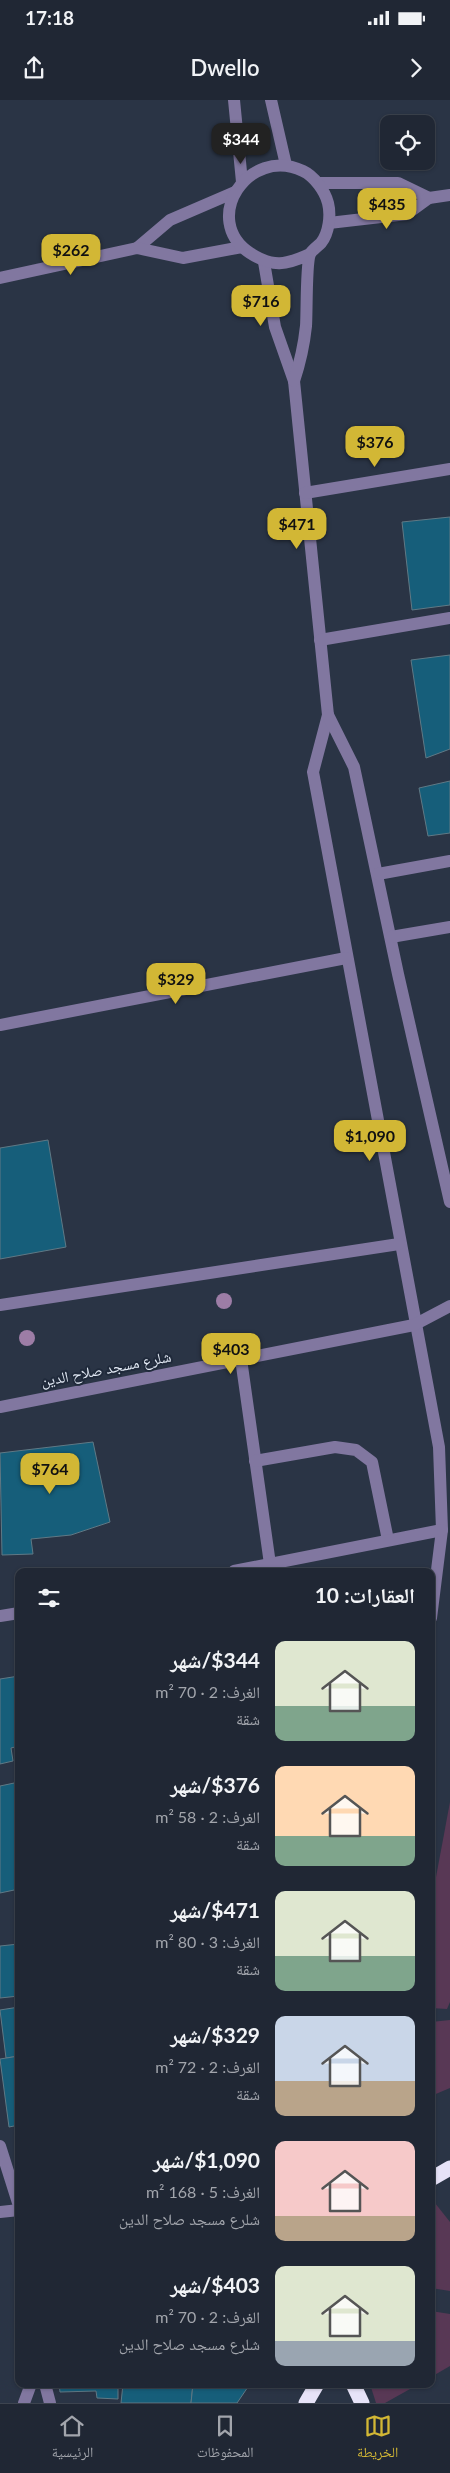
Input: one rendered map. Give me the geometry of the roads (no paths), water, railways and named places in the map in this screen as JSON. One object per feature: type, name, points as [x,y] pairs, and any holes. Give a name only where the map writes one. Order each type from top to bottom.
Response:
[{"type":"highway","points":[[435,2177],[450,2168]]},
{"type":"highway","points":[[306,2403],[315,2388]]},
{"type":"highway","points":[[355,2388],[362,2403]]},
{"type":"street","points":[[137,248],[170,220],[238,187],[254,172],[269,166],[286,165],[304,171],[318,183],[328,202],[329,223],[322,240],[310,254],[288,264],[264,262],[242,247],[234,235],[230,221],[230,206],[238,187],[234,100]]},
{"type":"street","points":[[271,100],[286,165]]},
{"type":"street","points":[[318,183],[398,183],[430,198]]},
{"type":"street","points":[[329,223],[407,214],[430,198],[450,195]]},
{"type":"street","points":[[0,278],[137,248],[182,258],[242,247]]},
{"type":"street","points":[[294,381],[302,355],[306,326],[310,254]]},
{"type":"street","points":[[264,262],[275,327],[294,381],[328,715],[354,767],[450,1202]]},
{"type":"street","points":[[305,493],[450,469]]},
{"type":"street","points":[[320,640],[450,618]]},
{"type":"street","points":[[328,715],[313,772],[414,1325],[439,1447],[442,1530],[435,1586]]},
{"type":"street","points":[[378,874],[450,861]]},
{"type":"street","points":[[391,937],[450,927]]},
{"type":"street","points":[[0,1025],[346,958]]},
{"type":"street","points":[[0,1305],[399,1244]]},
{"type":"street","name":"شلرع مسجد صلاح الدين","points":[[0,1407],[414,1325],[450,1306]]},
{"type":"street","points":[[241,1359],[270,1564]]},
{"type":"street","points":[[255,1461],[335,1447],[356,1450],[372,1462],[388,1540]]},
{"type":"street","points":[[249,1568],[442,1530]]},
{"type":"street","points":[[0,1616],[15,1614]]},
{"type":"street","points":[[0,2146],[15,2193]]},
{"type":"street","points":[[0,2212],[15,2210]]},
{"type":"street","points":[[24,2403],[30,2388]]},
{"type":"street","points":[[45,2388],[50,2403]]}]
